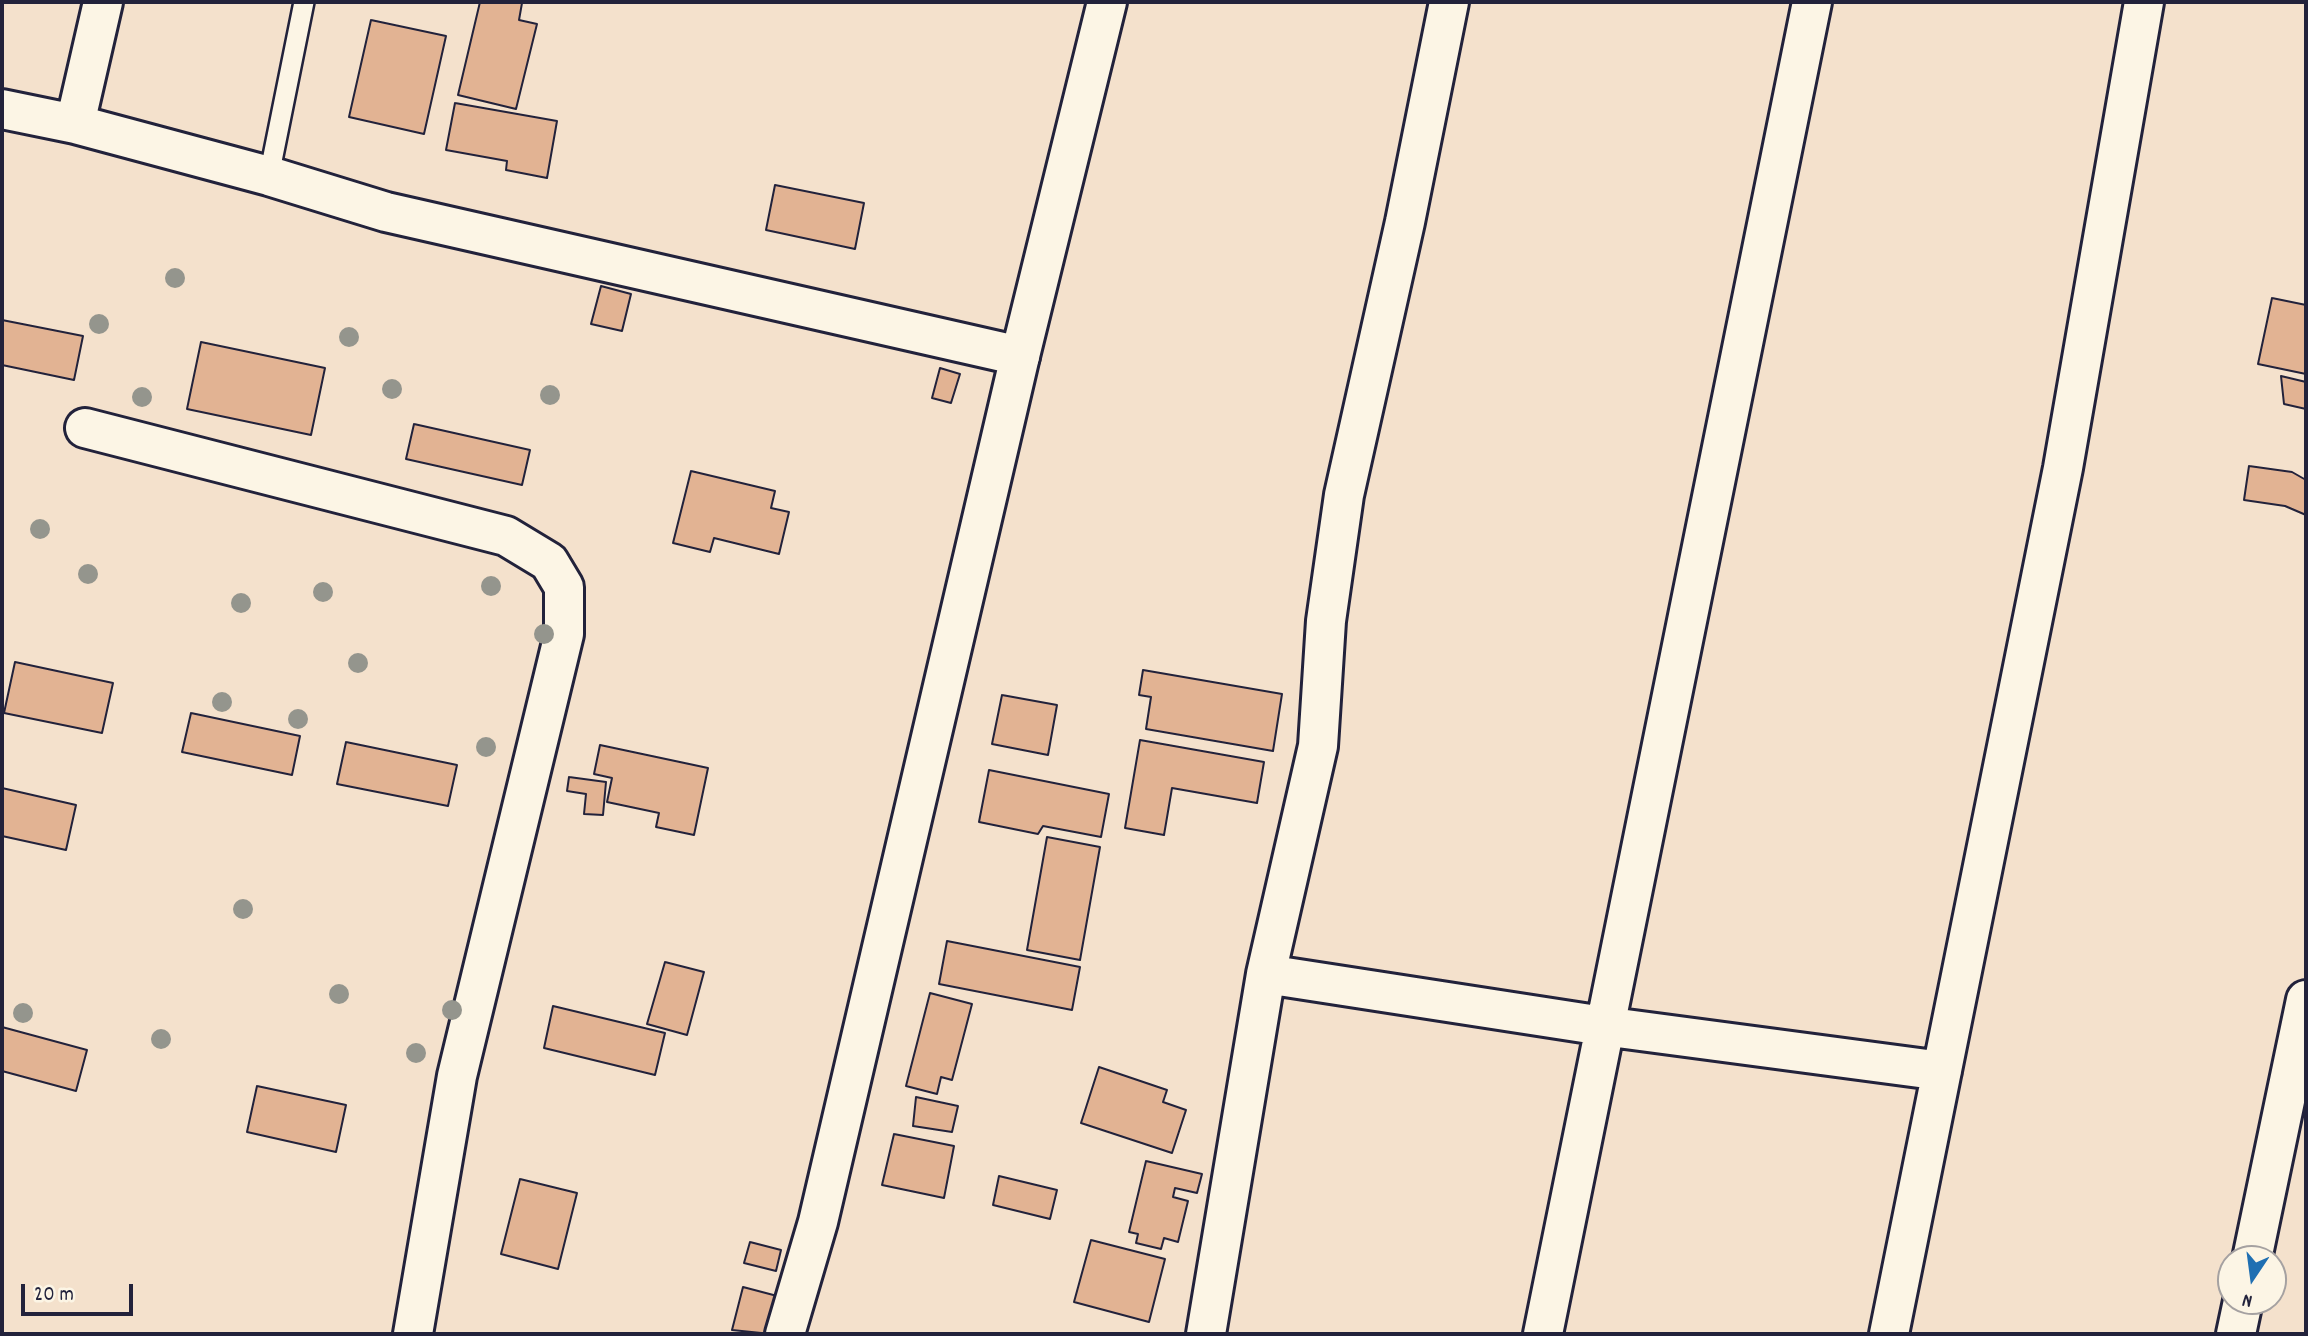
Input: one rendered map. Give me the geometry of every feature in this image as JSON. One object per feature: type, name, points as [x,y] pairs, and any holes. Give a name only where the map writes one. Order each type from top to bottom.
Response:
[{"type":"street","points":[[75,124],[103,2]]},
{"type":"street","points":[[785,1334],[818,1222],[1020,356],[1107,2]]},
{"type":"street","points":[[1206,1334],[1266,974],[1318,746],[1326,621],[1344,495],[1405,222],[1449,2]]},
{"type":"street","points":[[1543,1334],[1602,1026],[1812,2]]},
{"type":"street","points":[[1889,1334],[2063,468],[2144,2]]},
{"type":"street","points":[[2,109],[75,124],[269,176],[386,212],[1020,356]]},
{"type":"street","points":[[85,428],[506,536],[549,562],[564,587],[564,634],[457,1076],[413,1334]]},
{"type":"street","points":[[1266,974],[1602,1026],[1942,1071]]},
{"type":"street","points":[[2255,1245],[2306,1000]]},
{"type":"street","points":[[804,1334],[818,1222]]},
{"type":"street","points":[[2236,1334],[2240,1315]]},
{"type":"lane","points":[[269,176],[303,2]]},
{"type":"building","points":[[480,2],[522,3],[519,20],[537,24],[516,109],[458,95]]},
{"type":"building","points":[[371,20],[446,36],[424,134],[349,117]]},
{"type":"building","points":[[455,103],[557,121],[547,178],[506,170],[507,161],[446,150]]},
{"type":"building","points":[[775,185],[864,203],[855,249],[766,230]]},
{"type":"building","points":[[601,286],[631,294],[622,331],[591,324]]},
{"type":"building","points":[[2272,298],[2306,305],[2306,374],[2258,364]]},
{"type":"building","points":[[2,320],[83,336],[74,380],[2,365]]},
{"type":"building","points":[[201,342],[325,368],[311,435],[187,409]]},
{"type":"building","points":[[940,368],[960,374],[951,403],[932,398]]},
{"type":"building","points":[[2281,376],[2306,382],[2306,409],[2284,404]]},
{"type":"building","points":[[414,424],[530,450],[522,485],[406,459]]},
{"type":"building","points":[[2249,466],[2292,472],[2306,480],[2306,515],[2285,506],[2244,500]]},
{"type":"building","points":[[691,471],[775,491],[771,508],[789,512],[779,554],[714,538],[710,552],[673,543]]},
{"type":"building","points":[[15,662],[113,683],[102,733],[4,713]]},
{"type":"building","points":[[1143,670],[1282,694],[1273,751],[1146,729],[1151,697],[1139,695]]},
{"type":"building","points":[[1002,695],[1057,705],[1048,755],[992,744]]},
{"type":"building","points":[[191,713],[300,736],[292,775],[182,752]]},
{"type":"building","points":[[1140,740],[1264,762],[1257,803],[1172,788],[1164,835],[1125,828]]},
{"type":"building","points":[[346,742],[457,765],[448,806],[337,784]]},
{"type":"building","points":[[600,745],[708,768],[694,835],[656,827],[659,813],[607,802],[612,778],[594,774]]},
{"type":"building","points":[[989,770],[1109,794],[1101,837],[1043,826],[1038,834],[979,822]]},
{"type":"building","points":[[569,777],[606,782],[603,815],[584,814],[586,794],[567,791]]},
{"type":"building","points":[[2,788],[76,805],[66,850],[2,836]]},
{"type":"building","points":[[1047,837],[1100,847],[1080,960],[1027,950]]},
{"type":"building","points":[[947,941],[1080,967],[1072,1010],[939,984]]},
{"type":"building","points":[[665,962],[704,972],[687,1035],[647,1024]]},
{"type":"building","points":[[930,993],[972,1004],[952,1080],[941,1077],[937,1094],[906,1086]]},
{"type":"building","points":[[553,1006],[665,1033],[655,1075],[544,1048]]},
{"type":"building","points":[[2,1027],[87,1050],[76,1091],[2,1071]]},
{"type":"building","points":[[1099,1067],[1167,1090],[1163,1102],[1186,1110],[1172,1153],[1081,1123]]},
{"type":"building","points":[[257,1086],[346,1105],[336,1152],[247,1132]]},
{"type":"building","points":[[916,1097],[958,1106],[952,1132],[913,1126]]},
{"type":"building","points":[[894,1134],[954,1146],[944,1198],[882,1185]]},
{"type":"building","points":[[1146,1161],[1202,1174],[1197,1193],[1175,1188],[1173,1197],[1188,1201],[1178,1242],[1164,1238],[1161,1249],[1136,1243],[1138,1234],[1129,1232]]},
{"type":"building","points":[[999,1176],[1057,1190],[1050,1219],[993,1205]]},
{"type":"building","points":[[520,1179],[577,1193],[558,1269],[501,1254]]},
{"type":"building","points":[[1091,1240],[1165,1259],[1149,1322],[1074,1302]]},
{"type":"building","points":[[750,1242],[781,1250],[776,1271],[744,1263]]},
{"type":"building","points":[[743,1287],[781,1297],[771,1334],[732,1330]]}]
